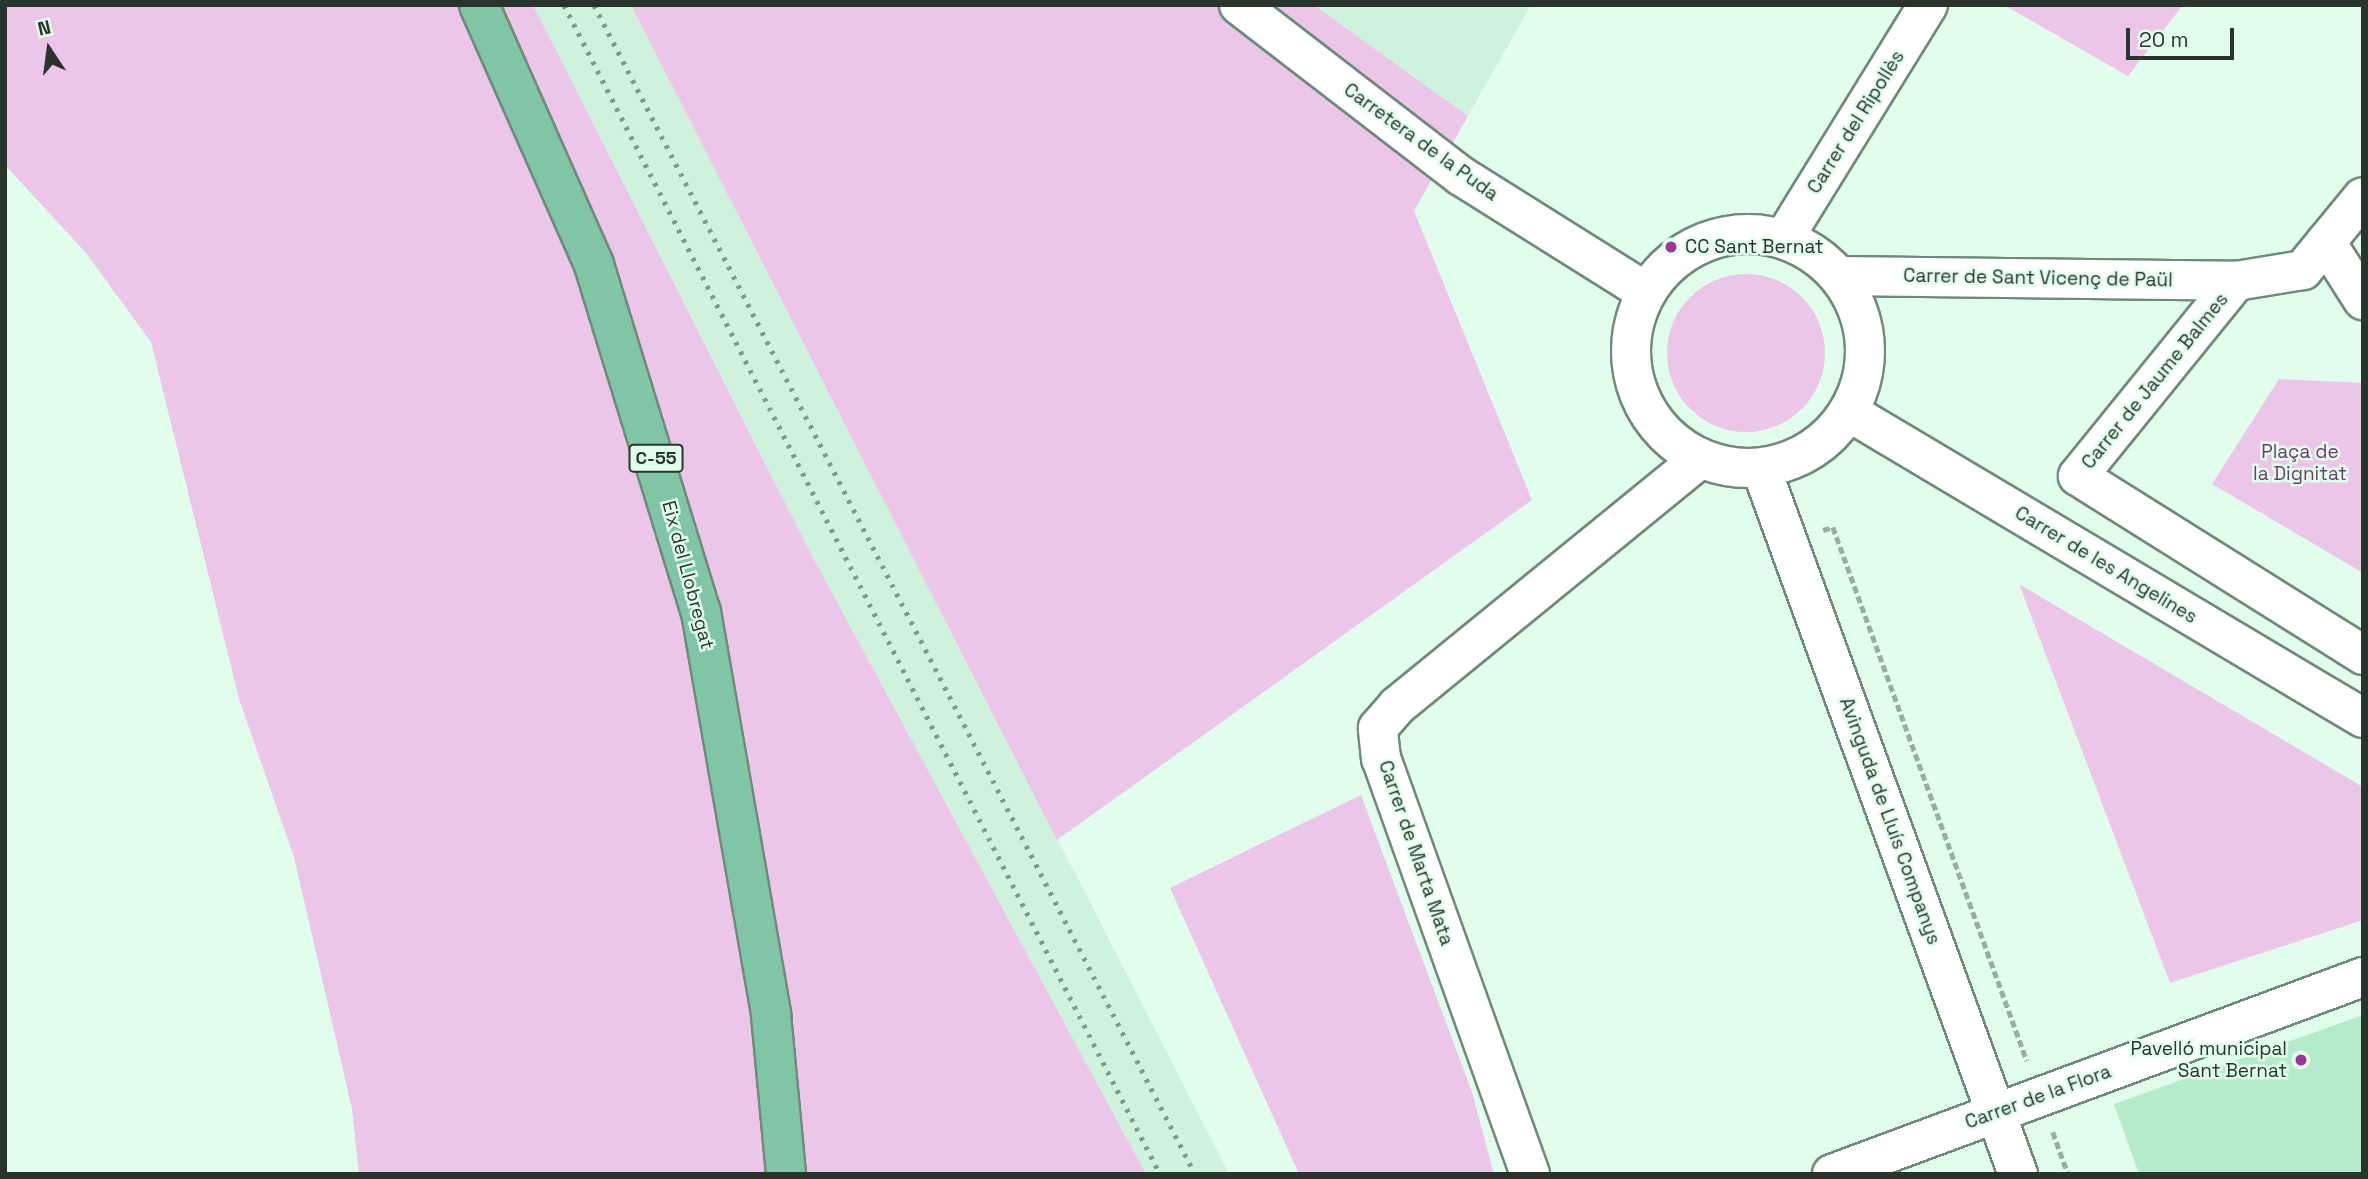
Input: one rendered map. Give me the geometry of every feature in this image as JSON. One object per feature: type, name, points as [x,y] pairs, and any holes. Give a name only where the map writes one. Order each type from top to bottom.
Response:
[{"type":"main road","name":"Eix del Llobregat","points":[[479,5],[594,265],[701,612],[771,1015],[786,1174]]},
{"type":"street","name":"Carretera de la Puda","points":[[1239,5],[1461,176],[1646,292]]},
{"type":"street","name":"Carrer del Ripollès","points":[[1784,239],[1928,5]]},
{"type":"street","name":"Carrer de Jaume Balmes","points":[[2363,197],[2303,270],[2236,281],[2078,476],[2363,655]]},
{"type":"street","points":[[1745,233],[1784,239],[1815,253],[1839,276],[1858,307],[1866,342],[1863,378],[1849,412],[1826,440],[1796,459],[1761,468],[1700,459],[1651,419],[1636,389],[1630,356],[1646,292],[1671,261],[1706,241],[1745,233]]},
{"type":"street","points":[[2326,242],[2363,300]]},
{"type":"street","name":"Carrer de Sant Vicenç de Paül","points":[[1839,276],[2236,281]]},
{"type":"street","name":"Carrer de les Angelines","points":[[1849,412],[2363,718]]},
{"type":"street","name":"Carrer de Marta Mata","points":[[1530,1174],[1381,758],[1378,728],[1397,706],[1700,459]]},
{"type":"street","name":"Avinguda de Lluís Companys","points":[[1761,468],[2018,1174]]},
{"type":"street","name":"Carrer de la Flora","points":[[1832,1174],[2363,977]]},
{"type":"path","points":[[1788,543],[1833,527],[2068,1174]]},
{"type":"shaded area","points":[[533,5],[631,5],[1229,1174],[1146,1174],[809,550]]},
{"type":"shaded area","points":[[1314,5],[1531,5],[1468,116]]},
{"type":"green space","points":[[5,5],[533,5],[809,550],[1146,1174],[359,1174],[352,1109],[294,857],[239,699],[151,342],[86,253],[5,165]]},
{"type":"green space","points":[[631,5],[1314,5],[1468,116],[1414,211],[1532,500],[1057,840]]},
{"type":"green space","points":[[2004,5],[2183,5],[2128,76]]},
{"type":"green space","points":[[1746,274],[1776,280],[1802,297],[1819,323],[1825,353],[1819,383],[1802,409],[1776,426],[1746,432],[1716,426],[1690,409],[1673,383],[1667,353],[1673,323],[1690,297],[1716,280]]},
{"type":"green space","name":"Plaça de la Dignitat","points":[[2279,379],[2363,383],[2363,573],[2212,484]]},
{"type":"green space","points":[[2019,584],[2363,787],[2363,920],[2170,983]]},
{"type":"green space","points":[[1361,795],[1472,1092],[1494,1174],[1299,1174],[1170,888]]},
{"type":"building","name":"Pavelló municipal Sant Bernat","points":[[2363,1015],[2363,1174],[2139,1174],[2114,1104]]},
{"type":"railway","points":[[564,5],[1160,1174]]},
{"type":"railway","points":[[594,5],[1195,1174]]},
{"type":"place","name":"CC Sant Bernat","points":[[1671,247]]},
{"type":"place","name":"Pavelló municipal Sant Bernat","points":[[2301,1060]]}]
